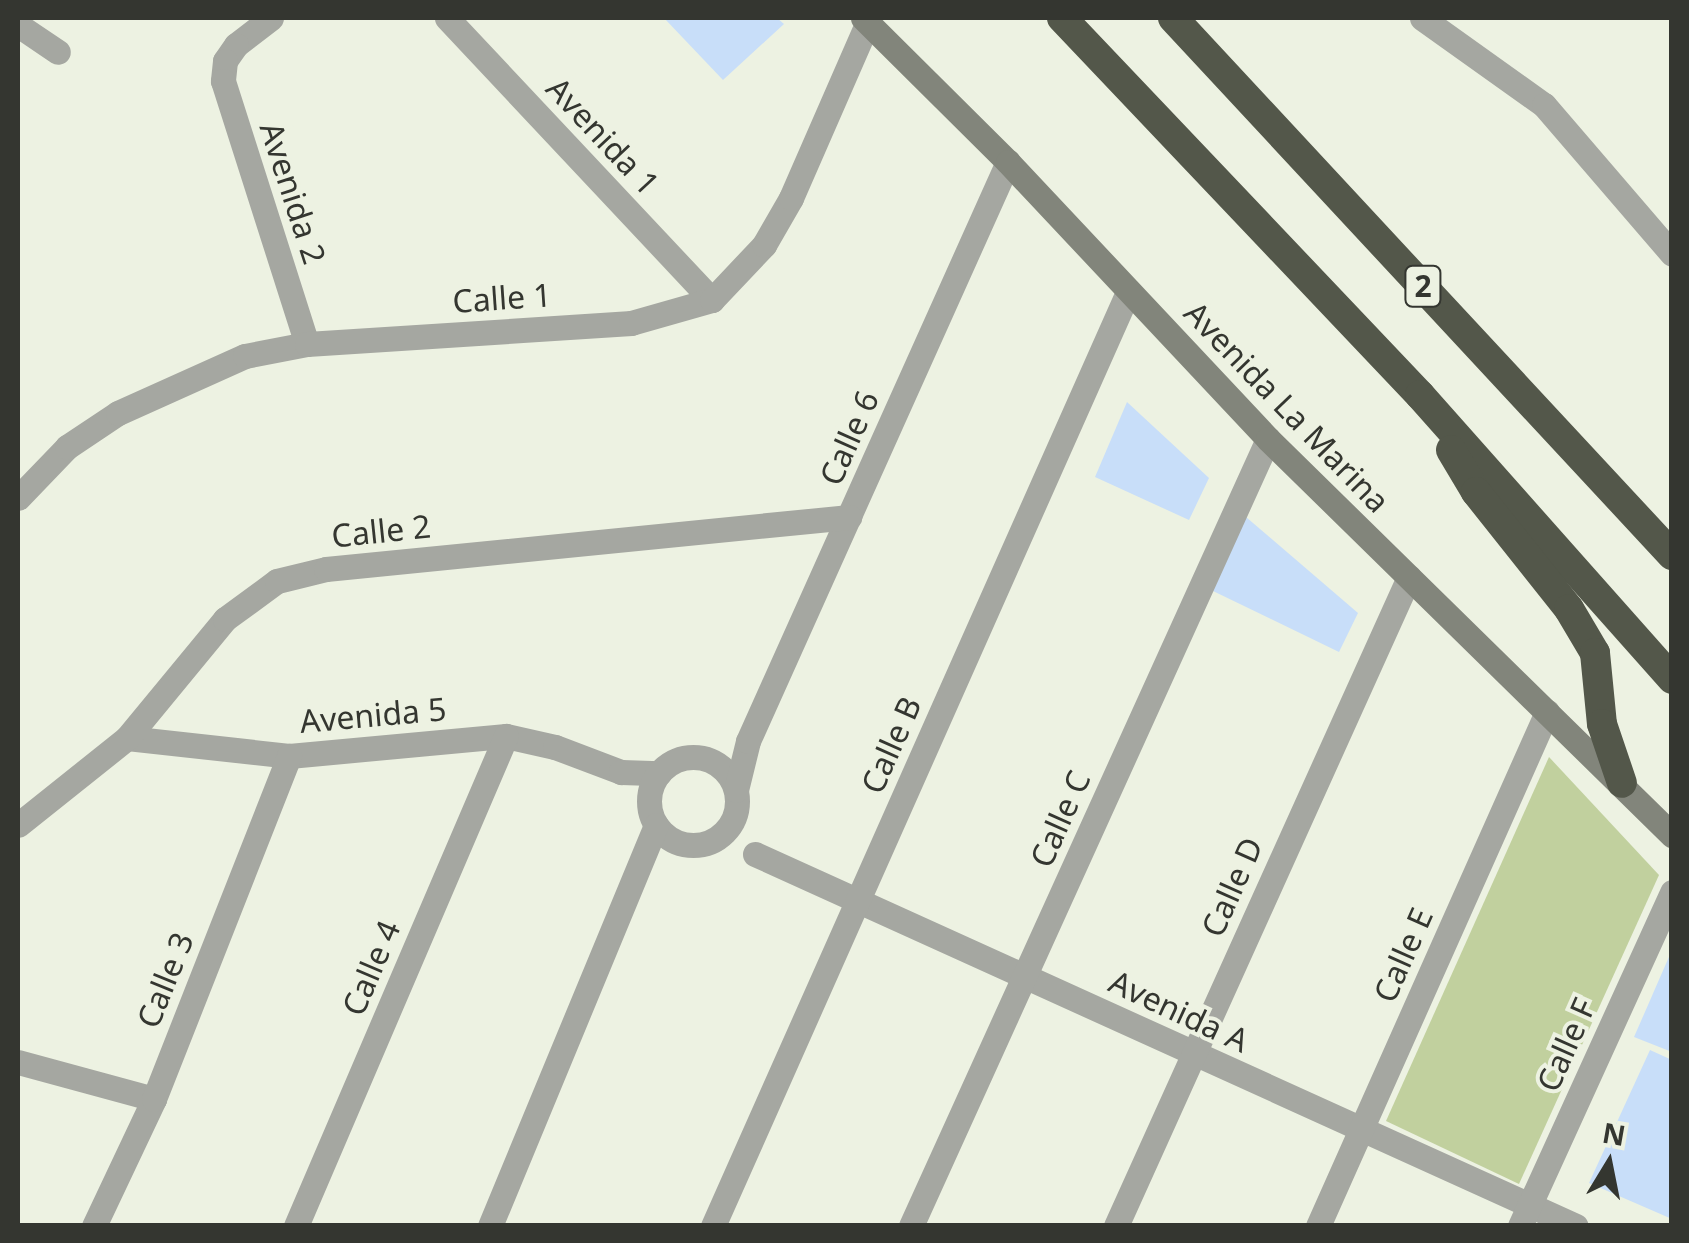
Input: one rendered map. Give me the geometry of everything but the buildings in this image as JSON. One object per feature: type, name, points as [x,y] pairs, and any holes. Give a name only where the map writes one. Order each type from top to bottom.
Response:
[{"type":"highway","name":"2","points":[[1062,18],[1420,395],[1672,680]]},
{"type":"highway","name":"2","points":[[1173,18],[1672,555]]},
{"type":"highway","points":[[1420,395],[1476,492],[1569,609],[1595,653],[1602,724],[1622,784]]},
{"type":"street","name":"Avenida 2","points":[[271,18],[236,45],[225,61],[223,82],[307,344]]},
{"type":"street","name":"Avenida 1","points":[[447,18],[712,300]]},
{"type":"street","points":[[1422,18],[1544,105],[1668,240]]},
{"type":"street","points":[[712,300],[764,245],[791,198],[866,20]]},
{"type":"street","name":"Avenida La Marina","points":[[866,20],[1008,162],[1268,438],[1672,835]]},
{"type":"street","points":[[18,25],[58,52]]},
{"type":"street","name":"Calle 6","points":[[736,790],[748,740],[1008,162]]},
{"type":"street","name":"Calle B","points":[[713,1226],[1128,292]]},
{"type":"street","name":"Calle 1","points":[[18,498],[66,447],[118,412],[244,356],[307,344],[631,323],[712,300]]},
{"type":"street","name":"Calle C","points":[[911,1226],[1268,438]]},
{"type":"street","name":"Calle 2","points":[[18,825],[127,738],[225,619],[278,581],[326,568],[849,517]]},
{"type":"street","name":"Calle D","points":[[1116,1226],[1409,577]]},
{"type":"street","name":"Calle E","points":[[1318,1226],[1547,712]]},
{"type":"street","name":"Avenida 5","points":[[127,738],[289,756],[506,736],[555,748],[620,772],[659,773]]},
{"type":"street","name":"Calle 4","points":[[296,1226],[506,736]]},
{"type":"street","points":[[490,1226],[645,860],[659,773],[682,758],[710,760],[748,740]]},
{"type":"street","name":"Calle 3","points":[[94,1226],[154,1099],[289,756]]},
{"type":"street","points":[[645,860],[676,842],[704,844],[717,839],[734,818],[736,790],[731,778],[710,760]]},
{"type":"street","name":"Avenida 5","points":[[620,772],[653,816]]},
{"type":"street","points":[[653,816],[676,842]]},
{"type":"street","name":"Avenida A","points":[[755,854],[1362,1128],[1525,1215],[1576,1226]]},
{"type":"street","name":"Calle F","points":[[1525,1215],[1672,892]]},
{"type":"street","points":[[18,1062],[154,1099]]},
{"type":"green space","points":[[1549,757],[1659,875],[1519,1184],[1386,1121]]}]
